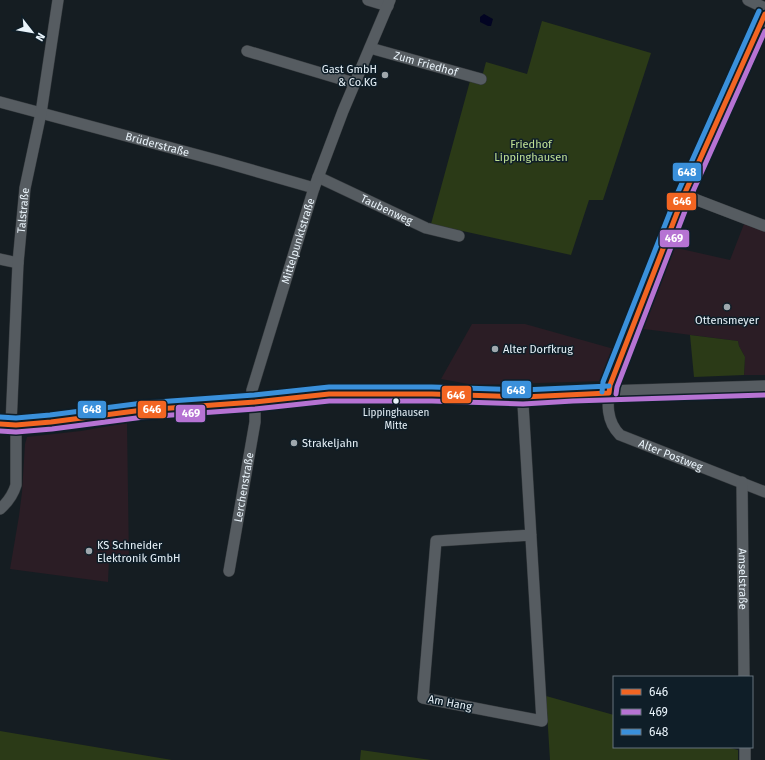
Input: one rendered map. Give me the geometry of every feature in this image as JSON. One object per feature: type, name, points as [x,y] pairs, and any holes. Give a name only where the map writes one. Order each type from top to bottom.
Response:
[{"type":"main road","points":[[9,424],[51,422],[143,410],[253,402],[329,394],[432,394],[523,397],[765,388]]},
{"type":"street","name":"Talstraße","points":[[0,509],[14,492],[16,484],[9,424],[24,188],[41,113],[58,0]]},
{"type":"street","points":[[368,0],[389,3]]},
{"type":"street","points":[[748,0],[765,8]]},
{"type":"street","name":"Mittelpunktstraße","points":[[253,402],[255,382],[316,183],[354,83],[389,3]]},
{"type":"street","name":"Alter Postweg","points":[[765,14],[684,195],[613,377],[607,402],[610,420],[614,429],[620,435],[765,492]]},
{"type":"street","name":"Zum Friedhof","points":[[370,48],[481,79]]},
{"type":"street","points":[[246,51],[354,83]]},
{"type":"street","name":"Brüderstraße","points":[[0,102],[220,161],[316,183]]},
{"type":"street","name":"Taubenweg","points":[[316,183],[426,228],[459,236]]},
{"type":"street","points":[[684,195],[765,226]]},
{"type":"street","points":[[0,260],[18,264]]},
{"type":"street","name":"Am Hang","points":[[523,397],[542,721],[423,698],[436,541],[531,534]]},
{"type":"street","name":"Lerchenstraße","points":[[229,571],[254,422],[253,402]]},
{"type":"street","name":"Amselstraße","points":[[742,482],[744,676]]},
{"type":"street","points":[[745,748],[745,760]]},
{"type":"shaded area","points":[[744,224],[765,232],[765,375],[744,375],[745,357],[738,341],[636,328],[668,246],[730,260]]},
{"type":"shaded area","points":[[472,324],[525,324],[614,349],[603,381],[474,385],[441,379]]},
{"type":"shaded area","points":[[127,423],[129,562],[109,560],[108,582],[10,569],[19,516],[25,444],[27,437],[81,431]]},
{"type":"green space","name":"Friedhof Lippinghausen","points":[[542,21],[651,53],[603,200],[589,200],[571,255],[431,224],[470,81],[480,84],[486,62],[527,74]]},
{"type":"green space","points":[[690,335],[738,341],[745,357],[744,375],[694,377]]},
{"type":"green space","points":[[546,696],[613,715],[613,748],[731,748],[738,750],[738,760],[550,760]]},
{"type":"green space","points":[[0,731],[172,760],[0,760]]},
{"type":"green space","points":[[361,750],[431,760],[360,760]]},
{"type":"water","points":[[484,14],[493,19],[491,26],[480,22],[480,17]]},
{"type":"transit line","name":"648","points":[[602,392],[603,382],[678,192],[759,11]]},
{"type":"transit line","name":"646","points":[[609,393],[610,385],[684,195],[765,14]]},
{"type":"transit line","name":"469","points":[[616,394],[617,387],[690,198],[765,31]]},
{"type":"transit line","name":"648","points":[[0,417],[16,418],[50,415],[143,403],[254,395],[329,387],[432,387],[523,390],[609,386]]},
{"type":"transit line","name":"646","points":[[0,424],[16,425],[51,422],[143,410],[255,402],[329,394],[432,394],[523,397],[609,393]]},
{"type":"transit line","name":"469","points":[[0,431],[16,432],[52,429],[144,417],[255,409],[329,401],[432,401],[523,404],[765,395]]},
{"type":"place","name":"Gast GmbH & Co.KG","points":[[385,75]]},
{"type":"place","name":"Ottensmeyer","points":[[727,307]]},
{"type":"place","name":"Alter Dorfkrug","points":[[495,349]]},
{"type":"place","name":"Lippinghausen Mitte","points":[[396,401]]},
{"type":"place","name":"Strakeljahn","points":[[294,443]]},
{"type":"place","name":"KS Schneider Elektronik GmbH","points":[[89,551]]}]
